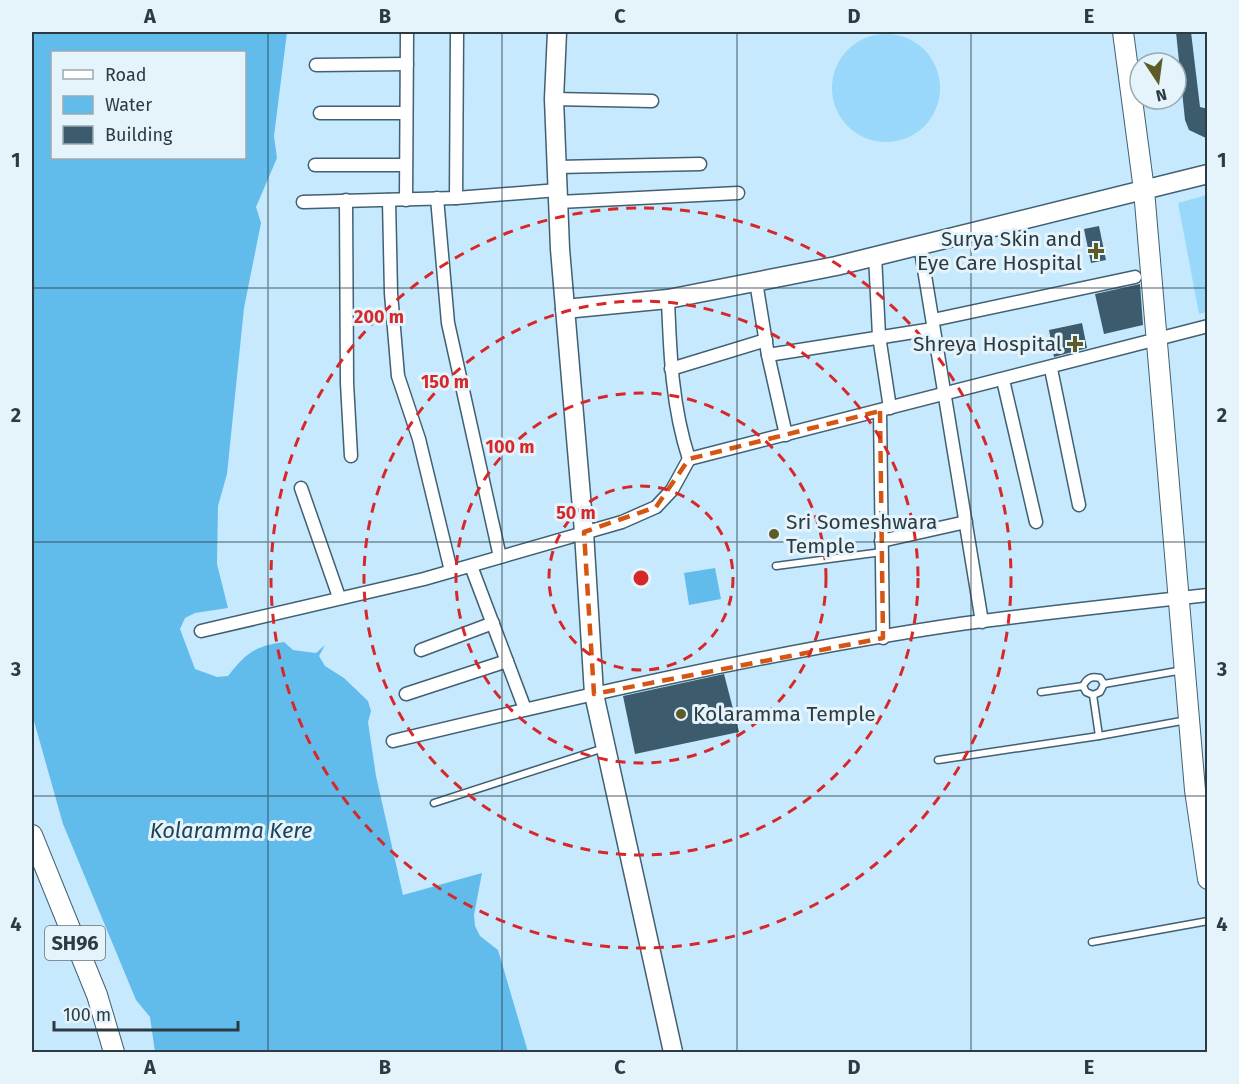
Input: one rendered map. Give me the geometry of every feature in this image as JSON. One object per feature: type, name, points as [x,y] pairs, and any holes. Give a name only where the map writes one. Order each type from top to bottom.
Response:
[{"type":"main road","points":[[1123,32],[1144,190],[1190,720],[1208,879]]},
{"type":"main road","name":"SH96","points":[[32,835],[97,995],[114,1053]]},
{"type":"street","points":[[406,200],[407,32]]},
{"type":"street","points":[[456,198],[457,32]]},
{"type":"street","points":[[557,32],[554,99],[560,249],[584,532],[594,694],[604,748],[673,1053]]},
{"type":"street","points":[[316,65],[407,64]]},
{"type":"street","points":[[554,99],[652,101]]},
{"type":"street","points":[[320,112],[406,113]]},
{"type":"street","points":[[557,167],[700,164]]},
{"type":"street","points":[[315,165],[406,165]]},
{"type":"street","points":[[566,309],[668,299],[836,267],[875,255],[1208,174]]},
{"type":"street","points":[[303,202],[738,193]]},
{"type":"street","points":[[437,198],[447,323],[500,557]]},
{"type":"street","points":[[346,200],[346,383],[351,456]]},
{"type":"street","points":[[389,200],[392,303],[398,376],[419,439],[451,571]]},
{"type":"street","points":[[920,245],[982,622]]},
{"type":"street","points":[[875,255],[885,410],[882,546],[884,638]]},
{"type":"street","points":[[768,355],[933,325],[1135,277]]},
{"type":"street","points":[[756,282],[768,355],[786,435]]},
{"type":"street","points":[[201,631],[471,566],[622,522],[656,507],[672,490],[689,459],[678,425],[671,369],[668,299]]},
{"type":"street","points":[[689,459],[946,393],[1051,369],[1157,337],[1208,326]]},
{"type":"street","points":[[671,369],[766,340]]},
{"type":"street","points":[[1051,369],[1079,505]]},
{"type":"street","points":[[1003,380],[1035,522]]},
{"type":"street","points":[[301,488],[339,597]]},
{"type":"street","points":[[882,546],[966,522]]},
{"type":"street","points":[[471,566],[525,709]]},
{"type":"street","points":[[393,741],[525,709],[833,645],[982,622],[1208,595]]},
{"type":"street","points":[[421,650],[493,623]]},
{"type":"street","points":[[406,694],[507,661]]},
{"type":"lane","points":[[776,566],[882,546]]},
{"type":"lane","points":[[1104,684],[1187,669]]},
{"type":"lane","points":[[1083,686],[1086,680],[1093,676],[1100,678],[1104,684]]},
{"type":"lane","points":[[1083,686],[1086,692],[1093,695],[1100,692],[1104,684]]},
{"type":"lane","points":[[1041,692],[1083,686]]},
{"type":"lane","points":[[1093,695],[1099,736]]},
{"type":"lane","points":[[938,760],[1190,720]]},
{"type":"lane","points":[[434,803],[604,748]]},
{"type":"lane","points":[[1092,942],[1208,921]]},
{"type":"highlighted area","points":[[880,411],[883,638],[594,694],[584,532],[656,507],[689,459]]},
{"type":"shaded area","points":[[886,34],[907,38],[924,50],[936,67],[940,88],[936,109],[924,126],[907,138],[886,142],[865,138],[848,126],[836,109],[832,88],[836,67],[848,50],[865,38]]},
{"type":"shaded area","points":[[1207,195],[1207,312],[1199,314],[1178,203]]},
{"type":"water","name":"Kolaramma Kere","points":[[32,32],[287,32],[274,136],[277,158],[256,207],[261,223],[244,308],[227,474],[218,506],[217,564],[228,608],[195,613],[185,618],[180,629],[195,669],[217,677],[228,676],[246,656],[258,648],[284,642],[293,650],[316,653],[325,645],[319,656],[325,666],[344,678],[368,701],[371,711],[368,722],[376,776],[403,895],[482,873],[474,915],[475,926],[480,936],[498,950],[528,1052],[155,1052],[150,1017],[136,1000],[63,824],[32,714]]},
{"type":"water","points":[[715,568],[721,599],[689,605],[684,573]]},
{"type":"building","points":[[1176,32],[1191,32],[1200,107],[1208,109],[1208,139],[1189,130],[1185,120],[1184,111],[1188,111],[1188,51],[1178,51]]},
{"type":"building","points":[[1099,226],[1106,260],[1091,263],[1084,229]]},
{"type":"building","points":[[1140,284],[1143,325],[1104,334],[1095,294]]},
{"type":"building","points":[[1082,323],[1087,348],[1054,357],[1049,330]]},
{"type":"building","name":"Kolaramma Temple","points":[[724,674],[739,732],[635,754],[623,696]]},
{"type":"place","name":"Surya Skin and Eye Care Hospital","points":[[1096,251]]},
{"type":"place","name":"Shreya Hospital","points":[[1075,344]]},
{"type":"place","name":"Sri Someshwara Temple","points":[[774,534]]},
{"type":"place","name":"Kolaramma Temple","points":[[681,714]]}]
